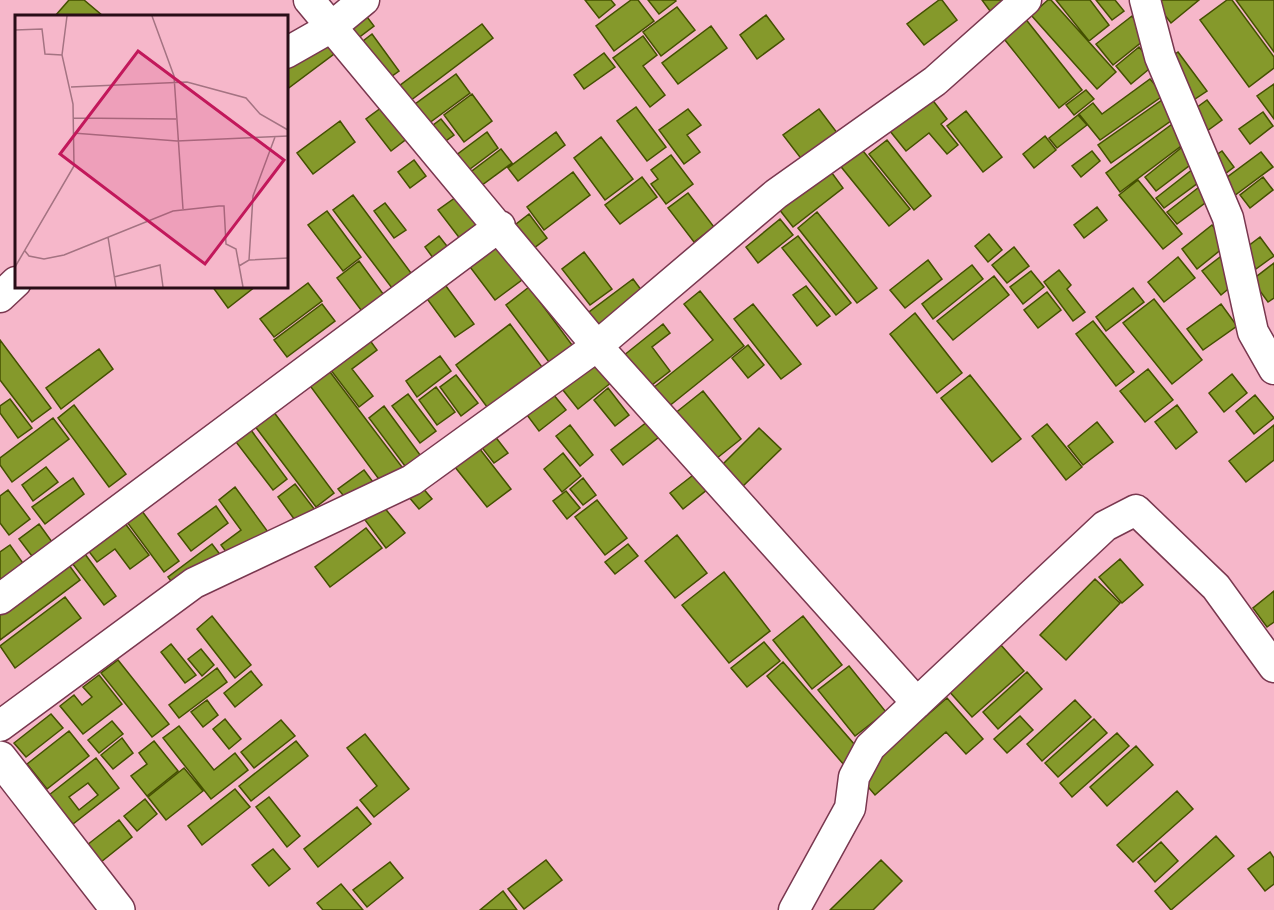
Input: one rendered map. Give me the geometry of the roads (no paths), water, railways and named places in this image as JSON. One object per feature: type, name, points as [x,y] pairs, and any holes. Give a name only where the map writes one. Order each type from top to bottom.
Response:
[{"type":"street","points":[[309,0],[330,28],[500,226],[597,346],[917,703]]},
{"type":"street","points":[[288,53],[330,28],[364,0]]},
{"type":"street","points":[[0,726],[194,584],[412,480],[597,346],[776,194],[934,81],[1026,0]]},
{"type":"street","points":[[1144,0],[1160,57],[1228,218],[1253,332],[1274,369]]},
{"type":"street","points":[[0,599],[500,226]]},
{"type":"street","points":[[0,297],[15,283]]},
{"type":"street","points":[[794,910],[850,808],[854,777],[870,747],[1105,526],[1136,510],[1216,587],[1274,667]]},
{"type":"street","points":[[0,758],[118,910]]}]
